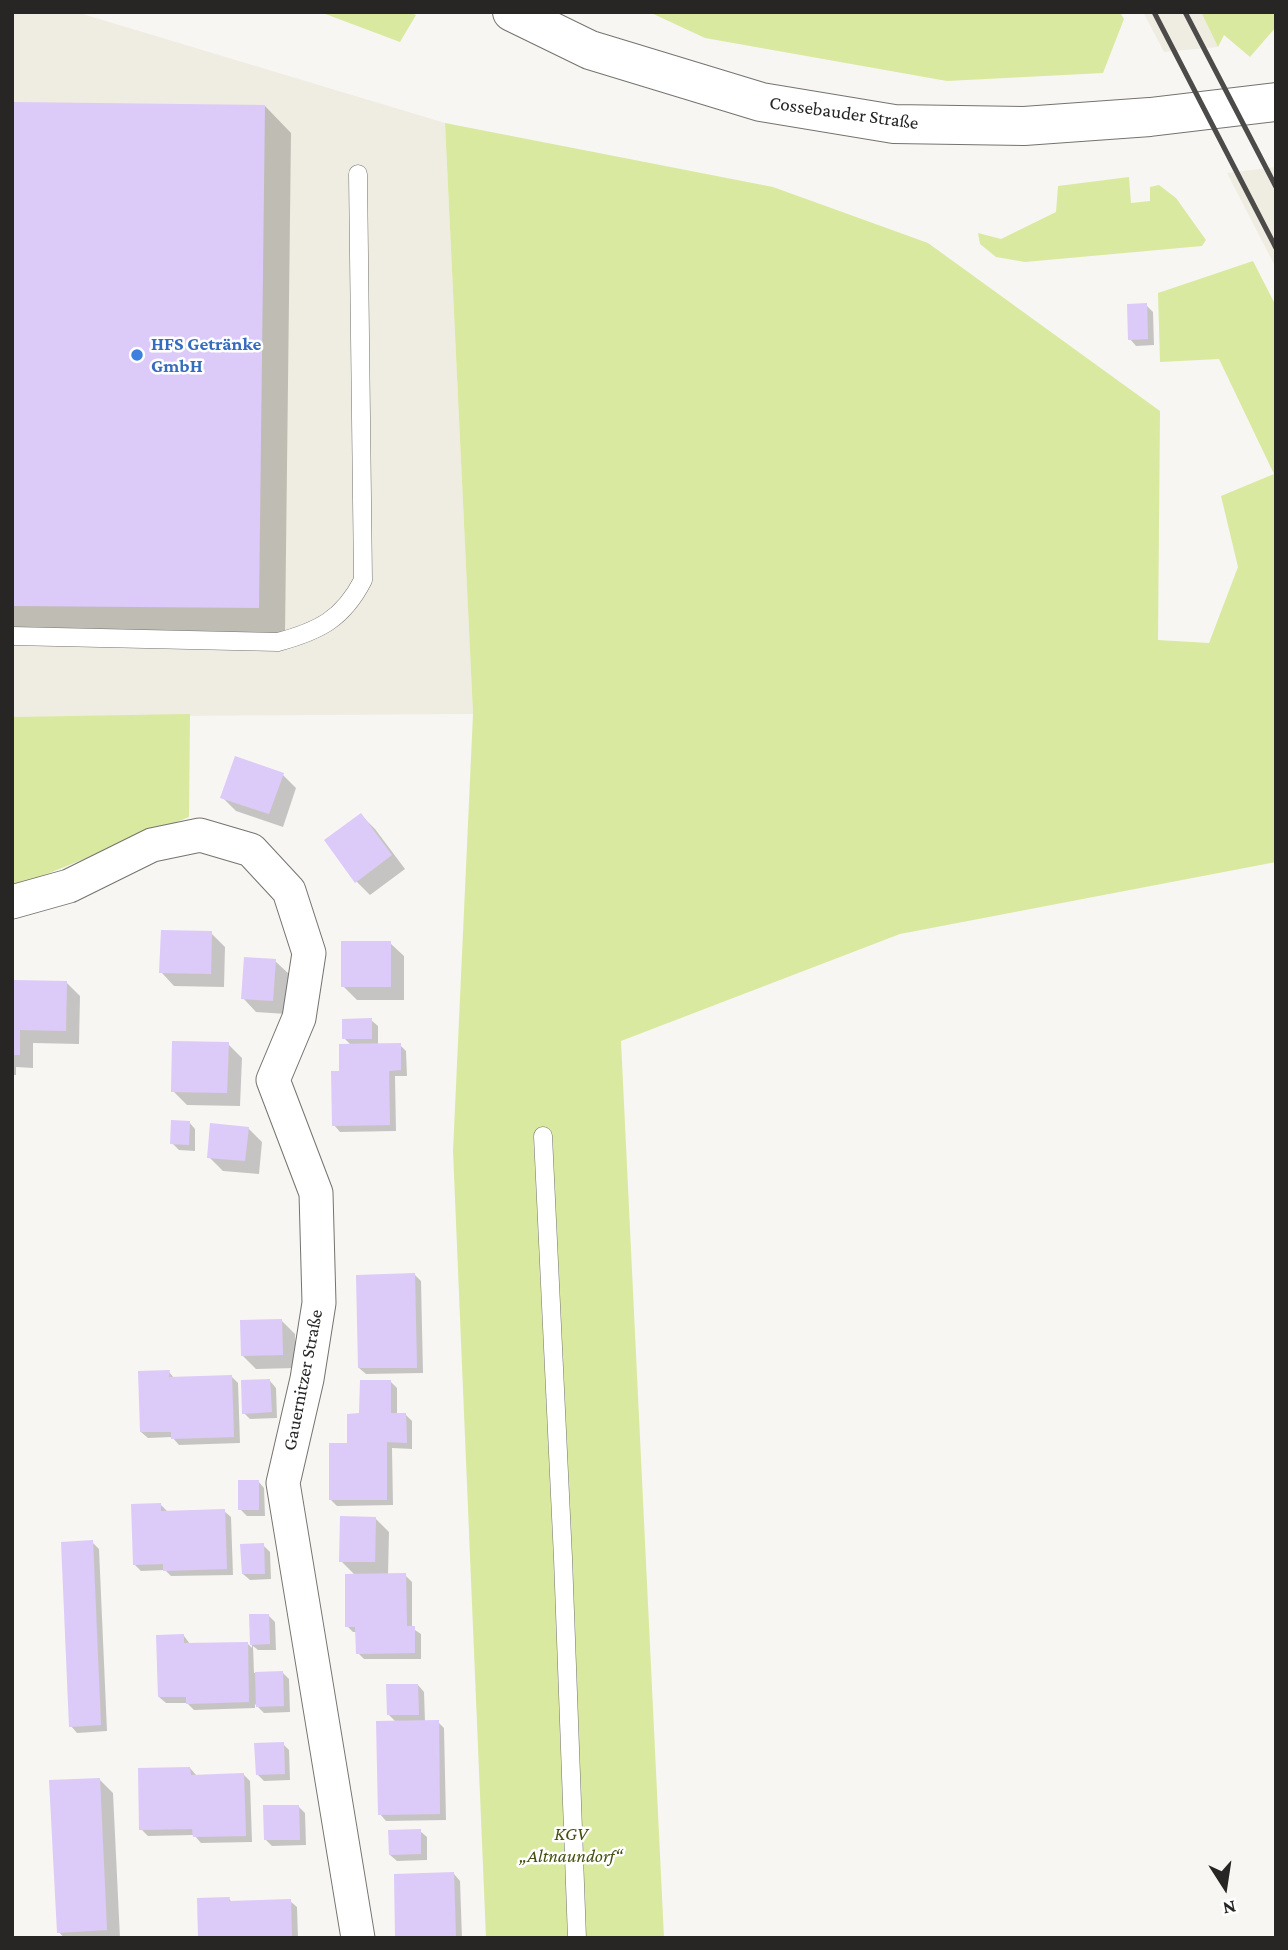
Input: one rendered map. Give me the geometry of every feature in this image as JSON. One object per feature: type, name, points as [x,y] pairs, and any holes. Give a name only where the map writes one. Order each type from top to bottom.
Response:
[{"type":"street","name":"Cossebauder Straße","points":[[512,12],[590,50],[761,102],[894,124],[1024,126],[1150,117],[1276,102]]},
{"type":"street","name":"Gauernitzer Straße","points":[[12,902],[69,886],[152,845],[200,835],[251,850],[289,891],[309,953],[299,1018],[274,1080],[316,1193],[318,1303],[307,1379],[283,1483],[358,1938]]},
{"type":"lane","points":[[12,636],[278,642],[320,628],[341,614],[353,599],[363,580],[358,174]]},
{"type":"lane","points":[[543,1136],[577,1938]]},
{"type":"shaded area","points":[[12,12],[76,12],[445,123],[473,714],[12,717]]},
{"type":"shaded area","points":[[1143,12],[1201,12],[1218,47],[1164,52]]},
{"type":"shaded area","points":[[1276,167],[1276,268],[1227,173]]},
{"type":"green space","points":[[320,12],[410,12],[416,15],[400,42]]},
{"type":"green space","points":[[649,12],[1120,12],[1124,19],[1103,73],[947,81],[705,38]]},
{"type":"green space","points":[[1201,12],[1276,12],[1276,27],[1250,57],[1224,35],[1218,47]]},
{"type":"green space","name":"KGV „Altnaundorf“","points":[[445,123],[773,187],[928,243],[1160,411],[1158,640],[1209,643],[1238,567],[1221,496],[1274,474],[1219,359],[1160,362],[1158,293],[1253,261],[1276,306],[1276,862],[900,934],[621,1041],[664,1938],[486,1938],[453,1151],[473,714]]},
{"type":"green space","points":[[1129,177],[1131,203],[1150,201],[1150,187],[1159,185],[1176,198],[1206,240],[1202,246],[1025,262],[996,257],[980,244],[978,233],[1001,239],[1056,212],[1058,186]]},
{"type":"green space","points":[[190,714],[189,817],[12,888],[12,717]]},
{"type":"building","name":"HFS Getränke GmbH","points":[[12,102],[265,105],[259,608],[12,606]]},
{"type":"building","points":[[1147,303],[1148,339],[1128,340],[1127,304]]},
{"type":"building","points":[[235,756],[284,773],[269,814],[220,798]]},
{"type":"building","points":[[361,813],[392,855],[355,883],[324,840]]},
{"type":"building","points":[[161,930],[212,931],[211,974],[159,973]]},
{"type":"building","points":[[341,941],[391,941],[391,987],[341,987]]},
{"type":"building","points":[[244,957],[276,959],[273,1001],[241,999]]},
{"type":"building","points":[[14,980],[67,981],[66,1031],[20,1030],[20,1055],[12,1055]]},
{"type":"building","points":[[372,1018],[372,1039],[342,1039],[342,1019]]},
{"type":"building","points":[[172,1041],[229,1042],[227,1093],[171,1092]]},
{"type":"building","points":[[401,1043],[401,1070],[389,1071],[390,1125],[332,1126],[331,1071],[339,1071],[339,1044]]},
{"type":"building","points":[[171,1120],[190,1121],[189,1145],[170,1144]]},
{"type":"building","points":[[210,1123],[249,1127],[245,1161],[207,1158]]},
{"type":"building","points":[[415,1273],[417,1368],[358,1368],[356,1275]]},
{"type":"building","points":[[282,1319],[283,1355],[241,1356],[240,1320]]},
{"type":"building","points":[[170,1370],[169,1377],[232,1375],[234,1437],[171,1439],[171,1432],[140,1432],[138,1371]]},
{"type":"building","points":[[270,1379],[272,1412],[242,1414],[241,1380]]},
{"type":"building","points":[[360,1380],[391,1380],[391,1413],[406,1413],[407,1443],[387,1442],[387,1500],[329,1500],[329,1443],[347,1443],[347,1414],[359,1413]]},
{"type":"building","points":[[238,1480],[259,1480],[259,1510],[238,1510]]},
{"type":"building","points":[[161,1503],[161,1511],[225,1509],[227,1569],[163,1571],[163,1564],[133,1565],[131,1504]]},
{"type":"building","points":[[340,1516],[376,1517],[375,1562],[339,1562]]},
{"type":"building","points":[[93,1540],[101,1725],[69,1727],[61,1542]]},
{"type":"building","points":[[264,1543],[265,1574],[242,1574],[240,1544]]},
{"type":"building","points":[[406,1573],[407,1626],[415,1626],[415,1653],[356,1654],[355,1627],[345,1627],[345,1574]]},
{"type":"building","points":[[249,1614],[269,1614],[270,1644],[250,1645]]},
{"type":"building","points":[[184,1634],[184,1643],[248,1642],[249,1702],[186,1704],[186,1697],[158,1697],[156,1635]]},
{"type":"building","points":[[283,1671],[284,1706],[256,1707],[255,1672]]},
{"type":"building","points":[[386,1684],[418,1684],[419,1715],[387,1715]]},
{"type":"building","points":[[439,1720],[440,1814],[378,1815],[376,1721]]},
{"type":"building","points":[[284,1742],[285,1774],[256,1775],[254,1743]]},
{"type":"building","points":[[190,1767],[191,1775],[244,1773],[246,1836],[193,1837],[192,1829],[139,1830],[138,1768]]},
{"type":"building","points":[[100,1778],[107,1930],[57,1933],[49,1780]]},
{"type":"building","points":[[263,1805],[299,1805],[300,1840],[264,1840]]},
{"type":"building","points":[[421,1829],[421,1854],[389,1855],[388,1830]]},
{"type":"building","points":[[454,1872],[456,1938],[395,1938],[394,1874]]},
{"type":"building","points":[[230,1897],[229,1901],[291,1899],[292,1938],[198,1938],[197,1898]]},
{"type":"railway","points":[[1154,12],[1276,248]]},
{"type":"railway","points":[[1185,12],[1276,187]]},
{"type":"place","name":"HFS Getränke GmbH","points":[[137,355]]}]
